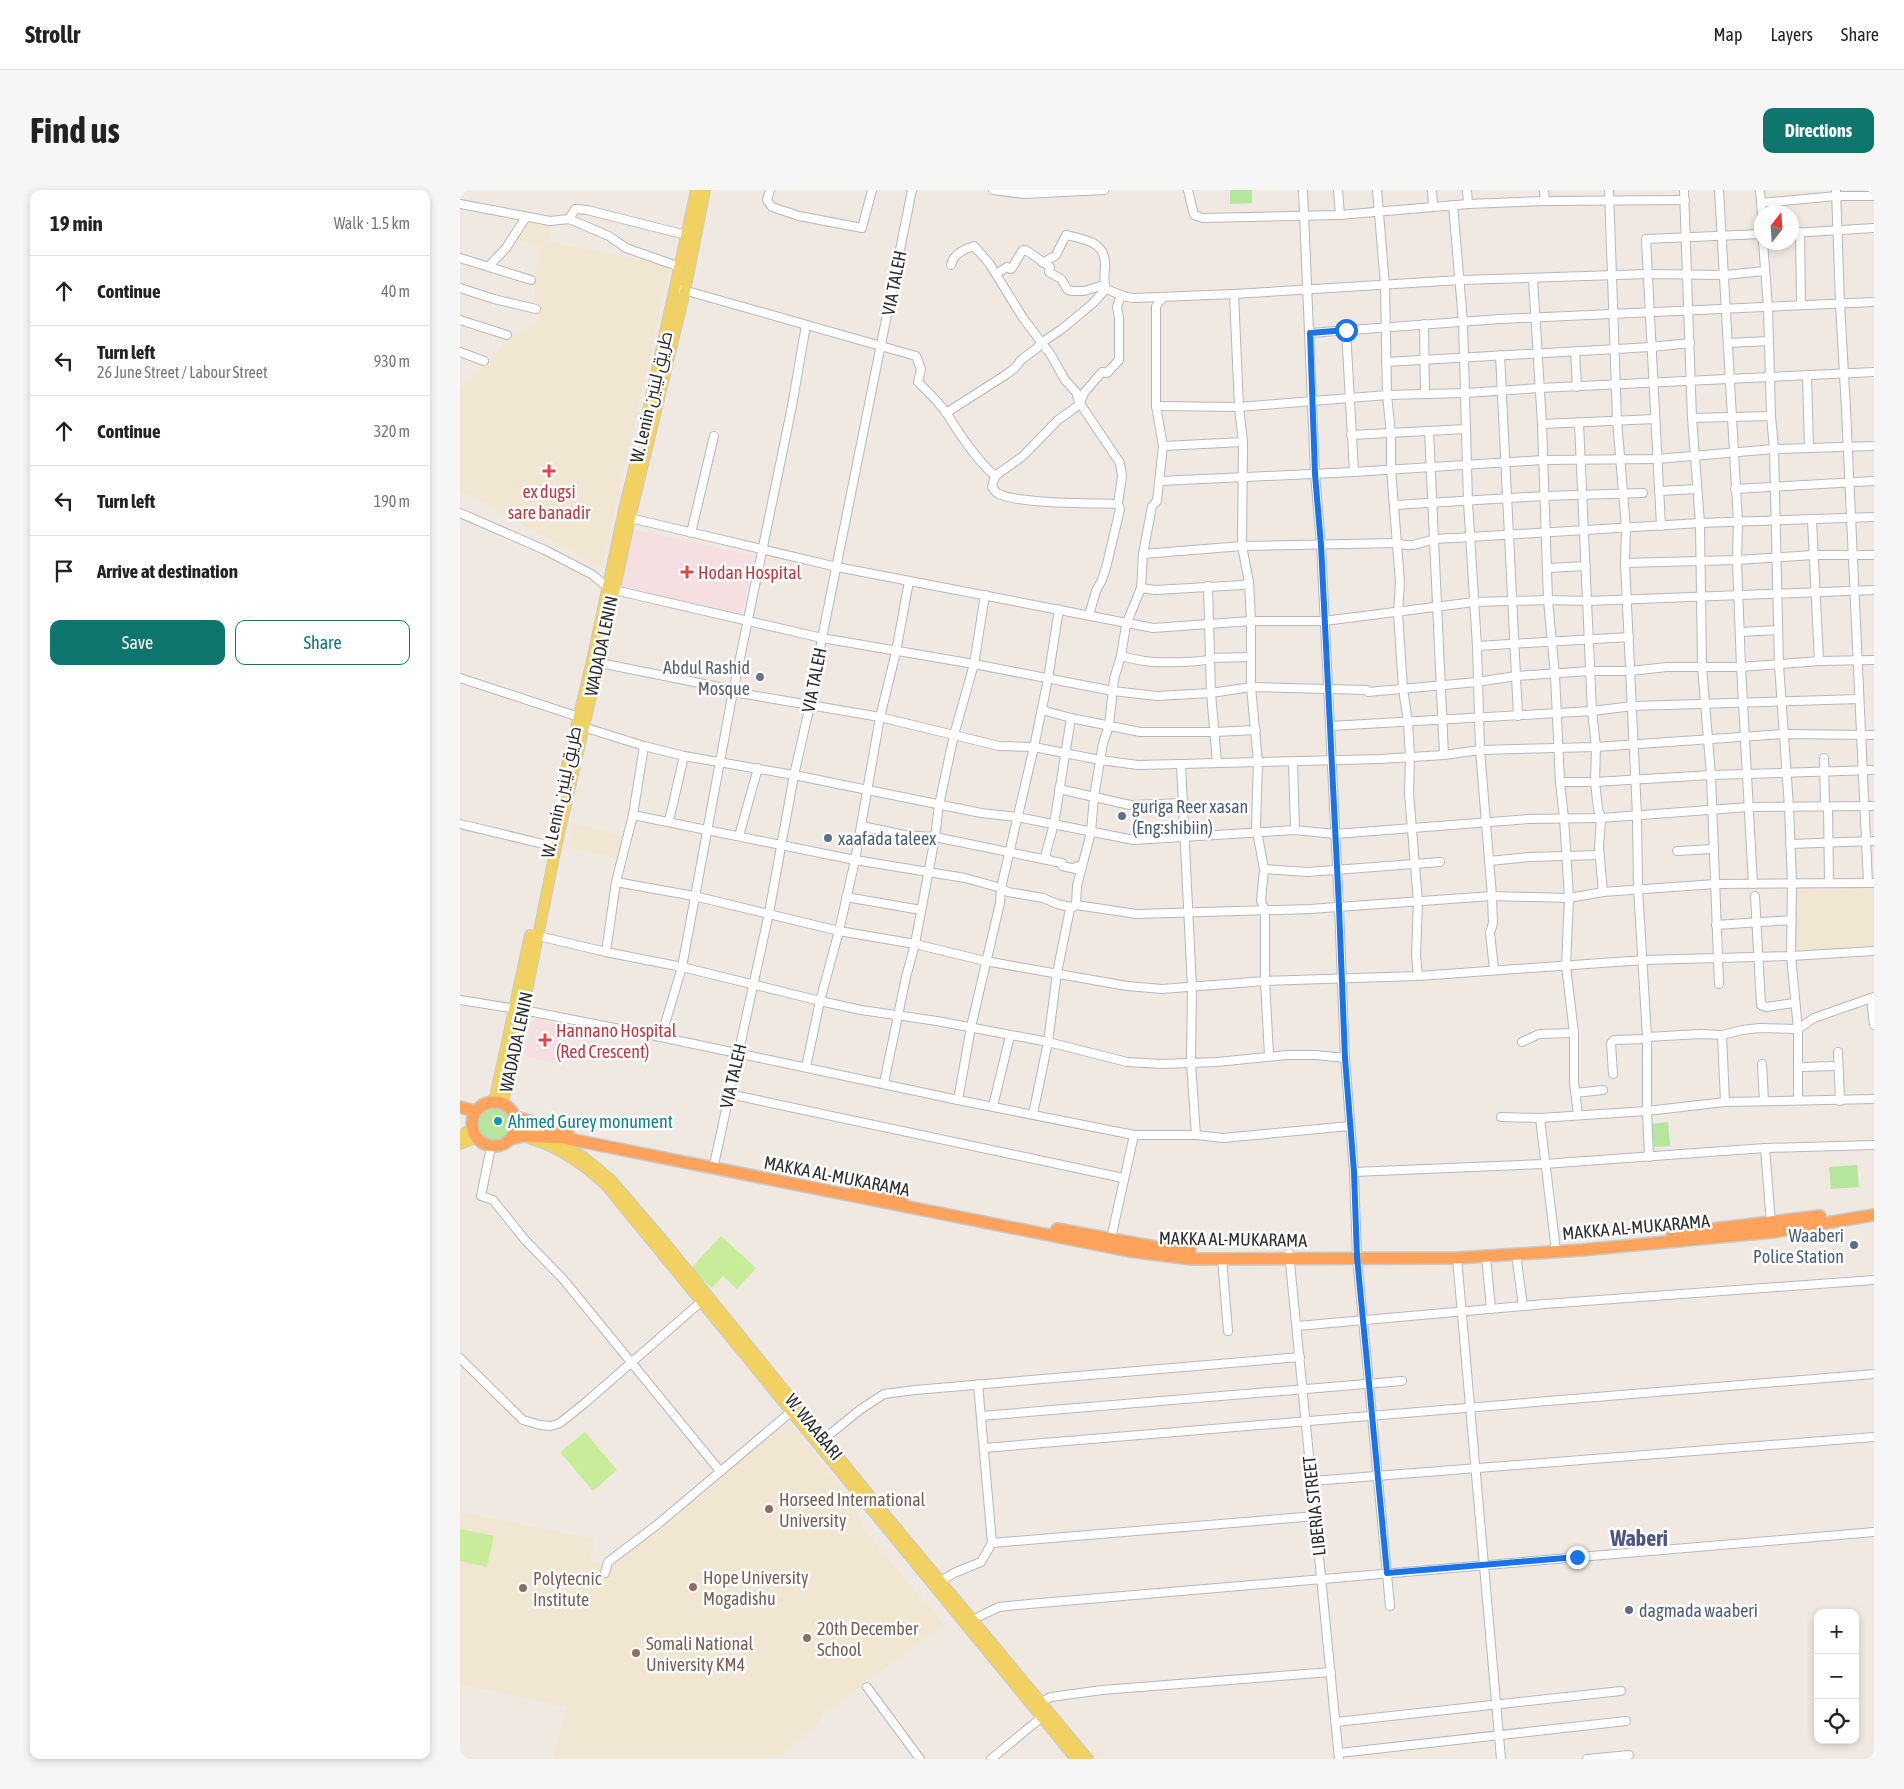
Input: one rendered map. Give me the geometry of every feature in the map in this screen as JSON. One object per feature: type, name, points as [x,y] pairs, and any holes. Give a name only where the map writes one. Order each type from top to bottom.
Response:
[{"type":"highway","points":[[460,1107],[483,1144],[491,1146],[502,1145],[511,1139],[516,1128],[517,1118],[513,1112],[498,1103],[486,1103],[471,1124]]},
{"type":"highway","name":"MAKKA AL-MUKARAMA","points":[[517,1118],[560,1131],[714,1166]]},
{"type":"highway","name":"MAKKA AL-MUKARAMA","points":[[511,1139],[523,1136],[549,1136],[1110,1243],[1158,1256],[1222,1259],[1556,1248]]},
{"type":"highway","name":"MAKKA AL-MUKARAMA","points":[[1664,1238],[1874,1209]]},
{"type":"highway","name":"MAKKA AL-MUKARAMA","points":[[1357,1254],[1457,1258],[1516,1254],[1556,1248],[1664,1238],[1772,1232],[1874,1215]]},
{"type":"highway","name":"MAKKA AL-MUKARAMA","points":[[1110,1243],[1188,1251],[1289,1256]]},
{"type":"main road","name":"W. Lenin طريق لينين","points":[[610,588],[680,289],[680,267],[696,190]]},
{"type":"main road","name":"WADADA LENIN","points":[[498,1103],[610,588],[630,518],[680,289],[705,190]]},
{"type":"main road","name":"W. WAABARI","points":[[517,1118],[583,1157],[610,1179],[665,1243],[1040,1703],[1088,1759]]},
{"type":"main road","points":[[460,1136],[471,1124]]},
{"type":"main road","points":[[460,1144],[471,1124]]},
{"type":"main road","name":"W. WAABARI","points":[[523,1136],[543,1142],[565,1154],[593,1173],[605,1184],[1076,1759]]},
{"type":"street","points":[[770,190],[767,200],[772,207],[799,216],[862,228],[872,190]]},
{"type":"street","name":"VIA TALEH","points":[[714,1166],[769,913],[794,775],[810,705],[912,190]]},
{"type":"street","points":[[993,190],[1023,194],[1104,190]]},
{"type":"street","points":[[1188,190],[1194,215],[1200,217],[1340,215],[1453,205],[1545,201],[1685,200]]},
{"type":"street","points":[[1303,190],[1310,333],[1311,401],[1321,545],[1345,1058],[1354,1172],[1357,1254],[1390,1606]]},
{"type":"street","points":[[1338,190],[1340,215]]},
{"type":"street","points":[[1377,190],[1385,285],[1387,395],[1400,582],[1398,613],[1403,689],[1408,722],[1410,756],[1409,793],[1418,902],[1416,956],[1418,976]]},
{"type":"street","points":[[1432,190],[1433,207]]},
{"type":"street","points":[[1467,190],[1468,204]]},
{"type":"street","points":[[1544,190],[1545,201]]},
{"type":"street","points":[[1609,190],[1617,420],[1626,528],[1625,563],[1637,815],[1638,888],[1644,960],[1649,1157]]},
{"type":"street","points":[[1684,190],[1692,418],[1700,523],[1702,667],[1713,810],[1718,984]]},
{"type":"street","points":[[1719,190],[1738,522],[1737,560],[1741,667],[1753,884]]},
{"type":"street","points":[[1760,190],[1761,203],[1836,193],[1874,196]]},
{"type":"street","points":[[633,815],[855,860],[928,872],[1001,888],[1008,892],[1043,898],[1067,906],[1076,905],[1137,914],[1339,907],[1492,896],[1569,898],[1638,888],[1715,884],[1871,883],[1865,841],[1836,193]]},
{"type":"street","points":[[460,204],[550,221],[569,219],[609,236],[626,248],[680,267]]},
{"type":"street","points":[[1453,205],[1460,280],[1480,750],[1492,896],[1493,923],[1490,933],[1494,969]]},
{"type":"street","points":[[569,219],[575,209],[587,210],[686,235]]},
{"type":"street","points":[[489,266],[506,248],[526,217]]},
{"type":"street","points":[[1799,232],[1874,228]]},
{"type":"street","points":[[1661,526],[1646,239],[1754,234]]},
{"type":"street","points":[[946,413],[1015,368],[1022,358],[1062,329],[1102,295],[1105,287],[1105,262],[1102,249],[1096,244],[1066,235],[1056,255],[1043,263]]},
{"type":"street","points":[[951,265],[952,258],[959,252],[974,246],[996,274],[1023,318],[1051,354],[1065,380],[1076,392],[1079,402],[1120,463],[1122,476],[1118,504],[1120,509],[1107,564],[1102,580],[1096,590],[1089,615]]},
{"type":"street","points":[[996,274],[1007,268],[1011,269],[1016,265],[1018,256],[1023,250],[1030,252],[1050,267],[1049,272],[1061,279],[1068,290],[1084,291],[1105,287],[1121,295],[1134,298],[1234,294],[1460,280],[1648,274],[1724,275],[1765,271]]},
{"type":"street","points":[[1764,250],[1774,449],[1779,665],[1789,807],[1792,883],[1791,956],[1798,1029],[1798,1100]]},
{"type":"street","points":[[1797,250],[1801,305]]},
{"type":"street","points":[[460,260],[489,266],[531,280]]},
{"type":"street","points":[[1534,278],[1542,424],[1548,600],[1553,642],[1560,782],[1569,898],[1566,966],[1574,1033],[1575,1093],[1578,1115]]},
{"type":"street","points":[[460,288],[494,299],[536,309]]},
{"type":"street","points":[[680,289],[712,300],[795,321],[916,356],[921,369],[918,382],[946,413],[958,433],[995,476]]},
{"type":"street","points":[[1234,294],[1239,406],[1243,442],[1242,546],[1249,582],[1251,687],[1258,762],[1257,833],[1264,868],[1261,901],[1265,910],[1265,981],[1269,1055]]},
{"type":"street","points":[[1118,504],[1012,498],[996,493],[992,487],[995,476],[1023,456],[1058,420],[1079,405],[1079,402],[1102,372],[1107,373],[1119,360],[1119,317],[1117,307],[1121,295]]},
{"type":"street","points":[[1033,1114],[1048,1042],[1057,973],[1070,910],[1076,905],[1077,886],[1091,832],[1094,797],[1108,726],[1114,679],[1121,656],[1126,625],[1141,588],[1143,554],[1152,506],[1157,501],[1163,446],[1156,406],[1156,306],[1163,297]]},
{"type":"street","points":[[1310,333],[1536,317],[1874,302]]},
{"type":"street","points":[[460,320],[507,335]]},
{"type":"street","points":[[1424,324],[1425,394]]},
{"type":"street","points":[[661,1037],[682,967],[694,896],[792,406],[806,325]]},
{"type":"street","points":[[1346,330],[1354,472]]},
{"type":"street","points":[[1728,343],[1768,341]]},
{"type":"street","points":[[1386,362],[1538,352],[1575,352],[1690,343]]},
{"type":"street","points":[[460,352],[484,361]]},
{"type":"street","points":[[1575,352],[1577,387]]},
{"type":"street","points":[[1500,355],[1518,716]]},
{"type":"street","points":[[1156,406],[1239,406],[1387,395],[1466,393],[1874,372]]},
{"type":"street","points":[[1807,376],[1809,447]]},
{"type":"street","points":[[1692,418],[1771,416]]},
{"type":"street","points":[[1542,424],[1655,419]]},
{"type":"street","points":[[1579,423],[1592,711],[1596,747],[1598,809],[1601,818],[1600,855],[1603,892]]},
{"type":"street","points":[[1351,435],[1466,429]]},
{"type":"street","points":[[1429,431],[1444,755]]},
{"type":"street","points":[[690,533],[714,436]]},
{"type":"street","points":[[1163,446],[1243,442]]},
{"type":"street","points":[[1160,481],[1354,472],[1580,458],[1657,459],[1774,449],[1874,446]]},
{"type":"street","points":[[1735,489],[1874,481]]},
{"type":"street","points":[[1659,491],[1697,489]]},
{"type":"street","points":[[1395,505],[1583,494],[1624,495],[1643,493]]},
{"type":"street","points":[[460,513],[545,550],[593,575],[610,588],[822,638],[974,664],[1113,691],[1157,696],[1211,693],[1251,687],[1367,690],[1368,692],[1440,686],[1516,676],[1590,671],[1630,671],[1667,667],[1741,667],[1818,661],[1874,660]]},
{"type":"street","points":[[1143,554],[1242,546],[1397,543],[1404,546],[1422,544],[1434,540],[1509,534],[1700,523],[1874,517]]},
{"type":"street","points":[[630,518],[837,566],[1089,615],[1126,625],[1153,628],[1251,621],[1324,621],[1474,602],[1588,601],[1874,590]]},
{"type":"street","points":[[1812,520],[1818,661]]},
{"type":"street","points":[[1625,563],[1737,560],[1814,555],[1874,555]]},
{"type":"street","points":[[1548,568],[1586,566]]},
{"type":"street","points":[[806,1067],[820,1001],[839,931],[855,860],[880,718],[896,652],[909,581]]},
{"type":"street","points":[[1141,588],[1156,590],[1243,585],[1249,582]]},
{"type":"street","points":[[1208,586],[1211,693],[1216,762]]},
{"type":"street","points":[[884,1083],[906,977],[915,944],[935,837],[939,805],[954,735],[974,664],[985,595]]},
{"type":"street","points":[[958,1100],[971,1027],[998,911],[1008,853],[1042,710],[1059,609]]},
{"type":"street","points":[[1740,632],[1778,630]]},
{"type":"street","points":[[1476,646],[1629,637]]},
{"type":"street","points":[[1121,656],[1146,661],[1182,662],[1251,656]]},
{"type":"street","points":[[595,662],[734,690],[739,693],[880,718],[999,746],[1034,747],[1100,760],[1138,765],[1181,765],[1216,762],[1293,763],[1444,755],[1480,750],[1596,747],[1707,741],[1784,734],[1874,735]]},
{"type":"street","points":[[460,678],[644,746],[684,756],[758,768],[939,805],[981,813],[1017,817],[1134,840],[1295,830],[1335,834],[1749,807],[1874,806]]},
{"type":"street","points":[[1330,726],[1518,716],[1632,706],[1782,703],[1859,699]]},
{"type":"street","points":[[1042,710],[1140,732],[1256,730]]},
{"type":"street","points":[[1049,860],[1045,856],[1054,824],[1071,718]]},
{"type":"street","points":[[606,952],[616,882],[633,815],[644,746]]},
{"type":"street","points":[[669,821],[684,756]]},
{"type":"street","points":[[1824,758],[1829,882]]},
{"type":"street","points":[[1293,763],[1295,830]]},
{"type":"street","points":[[1181,765],[1192,987],[1190,1063],[1196,1135]]},
{"type":"street","points":[[739,836],[758,768]]},
{"type":"street","points":[[1560,782],[1874,770]]},
{"type":"street","points":[[1059,790],[1130,805],[1184,803]]},
{"type":"street","points":[[460,824],[553,846]]},
{"type":"street","points":[[862,826],[904,835],[935,837],[1049,860],[1062,863],[1062,866],[1076,869],[1076,866],[1082,866]]},
{"type":"street","points":[[1790,844],[1874,841]]},
{"type":"street","points":[[1677,851],[1713,848]]},
{"type":"street","points":[[1488,861],[1566,855],[1600,855]]},
{"type":"street","points":[[1264,868],[1308,872],[1440,862]]},
{"type":"street","points":[[616,882],[694,896],[839,931],[915,944],[985,961],[1127,986],[1162,989],[1265,981],[1418,976],[1494,969],[1644,960],[1791,956],[1874,951]]},
{"type":"street","points":[[1755,896],[1761,1005],[1766,1007],[1794,1003]]},
{"type":"street","points":[[846,897],[921,910]]},
{"type":"street","points":[[1716,925],[1792,920]]},
{"type":"street","points":[[534,935],[682,967],[861,1010],[971,1027],[1048,1042],[1127,1062],[1190,1063],[1225,1061],[1269,1055],[1316,1055],[1345,1058]]},
{"type":"street","points":[[1613,1074],[1611,1043],[1614,1040],[1701,1034],[1722,1035],[1759,1028],[1798,1029],[1814,1018],[1873,997],[1874,1025]]},
{"type":"street","points":[[460,1000],[661,1037],[1134,1135],[1196,1135],[1222,1138],[1350,1126]]},
{"type":"street","points":[[1522,1042],[1539,1034],[1574,1033]]},
{"type":"street","points":[[1722,1035],[1725,1102]]},
{"type":"street","points":[[993,1106],[1010,1036]]},
{"type":"street","points":[[1838,1052],[1840,1101]]},
{"type":"street","points":[[1762,1064],[1764,1101]]},
{"type":"street","points":[[1798,1067],[1838,1066]]},
{"type":"street","points":[[1575,1093],[1603,1090]]},
{"type":"street","points":[[729,1094],[1123,1178]]},
{"type":"street","points":[[1501,1117],[1540,1118],[1647,1111],[1725,1102],[1874,1099]]},
{"type":"street","points":[[1540,1118],[1544,1164],[1556,1248]]},
{"type":"street","points":[[1110,1243],[1134,1135]]},
{"type":"street","points":[[1354,1172],[1544,1164],[1765,1148],[1874,1144]]},
{"type":"street","points":[[491,1146],[481,1196],[493,1200],[526,1241],[563,1279],[633,1362],[720,1471]]},
{"type":"street","points":[[1765,1148],[1771,1223]]},
{"type":"street","points":[[1516,1254],[1524,1306]]},
{"type":"street","name":"LIBERIA STREET","points":[[1289,1256],[1304,1389],[1339,1756]]},
{"type":"street","points":[[1486,1256],[1491,1309]]},
{"type":"street","points":[[1457,1258],[1501,1759]]},
{"type":"street","points":[[1222,1259],[1228,1331]]},
{"type":"street","points":[[1297,1326],[1524,1306],[1874,1280]]},
{"type":"street","points":[[460,1358],[523,1420],[550,1426],[560,1423],[702,1302]]},
{"type":"street","points":[[824,1439],[860,1409],[884,1394],[978,1384],[1300,1357]]},
{"type":"street","points":[[984,1448],[1874,1374]]},
{"type":"street","points":[[981,1416],[1402,1381]]},
{"type":"street","points":[[941,1581],[980,1562],[992,1544],[978,1384]]},
{"type":"street","points":[[604,1573],[608,1562],[658,1524],[792,1411]]},
{"type":"street","points":[[1312,1481],[1874,1437]]},
{"type":"street","points":[[992,1544],[1316,1516]]},
{"type":"street","points":[[972,1620],[999,1607],[1874,1532]]},
{"type":"street","points":[[1040,1703],[1051,1697],[1102,1690],[1331,1672]]},
{"type":"street","points":[[867,1687],[920,1759]]},
{"type":"street","points":[[1336,1722],[1621,1691]]},
{"type":"street","points":[[991,1759],[1042,1717]]},
{"type":"street","points":[[1339,1756],[1499,1734],[1626,1721]]},
{"type":"street","points":[[1587,1759],[1629,1755]]},
{"type":"shaded area","points":[[528,220],[550,223],[549,242],[670,265],[603,562],[598,566],[460,490],[460,391],[508,341],[540,319],[533,282],[541,248],[517,238]]},
{"type":"shaded area","name":"Hodan Hospital","points":[[631,529],[754,556],[742,613],[620,588]]},
{"type":"shaded area","points":[[573,823],[622,836],[617,858],[567,847]]},
{"type":"shaded area","points":[[1796,888],[1874,888],[1874,949],[1795,952]]},
{"type":"shaded area","name":"Hannano Hospital (Red Crescent)","points":[[536,1018],[565,1025],[556,1063],[524,1056],[532,1022]]},
{"type":"shaded area","points":[[788,1420],[850,1499],[863,1528],[944,1625],[820,1716],[822,1721],[781,1755],[773,1759],[553,1759],[567,1707],[460,1684],[460,1512],[594,1539],[590,1563],[615,1564]]},
{"type":"green space","points":[[1230,190],[1252,190],[1252,203],[1230,204]]},
{"type":"green space","points":[[494,1108],[500,1109],[505,1113],[509,1118],[509,1130],[505,1135],[500,1139],[494,1140],[488,1139],[483,1135],[479,1130],[478,1124],[479,1118],[483,1113],[488,1109]]},
{"type":"green space","points":[[1668,1122],[1670,1146],[1654,1147],[1652,1124]]},
{"type":"green space","points":[[1857,1165],[1859,1187],[1831,1189],[1829,1167]]},
{"type":"green space","points":[[721,1236],[756,1268],[737,1289],[723,1276],[712,1288],[690,1269]]},
{"type":"green space","points":[[585,1432],[617,1470],[593,1491],[560,1452]]},
{"type":"green space","points":[[460,1529],[494,1536],[487,1567],[460,1561]]},
{"type":"place","name":"ex dugsi sare banadir","points":[[549,471]]},
{"type":"place","name":"Hodan Hospital","points":[[687,572]]},
{"type":"place","name":"Abdul Rashid Mosque","points":[[760,677]]},
{"type":"place","name":"guriga Reer xasan (Eng:shibiin)","points":[[1122,816]]},
{"type":"place","name":"xaafada taleex","points":[[828,838]]},
{"type":"place","name":"Hannano Hospital (Red Crescent)","points":[[545,1040]]},
{"type":"place","name":"Ahmed Gurey monument","points":[[498,1121]]},
{"type":"place","name":"Waaberi Police Station","points":[[1854,1245]]},
{"type":"place","name":"Horseed International University","points":[[769,1509]]},
{"type":"place","name":"Hope University Mogadishu","points":[[693,1587]]},
{"type":"place","name":"Polytecnic Institute","points":[[523,1588]]},
{"type":"place","name":"dagmada waaberi","points":[[1629,1610]]},
{"type":"place","name":"20th December School","points":[[807,1638]]},
{"type":"place","name":"Somali National University KM4","points":[[636,1653]]},
{"type":"district","name":"Waberi","points":[[1639,1538]]},
{"type":"route","points":[[1346,330],[1310,333],[1311,401],[1321,545],[1345,1058],[1354,1172],[1357,1257],[1387,1573],[1577,1557]]}]
